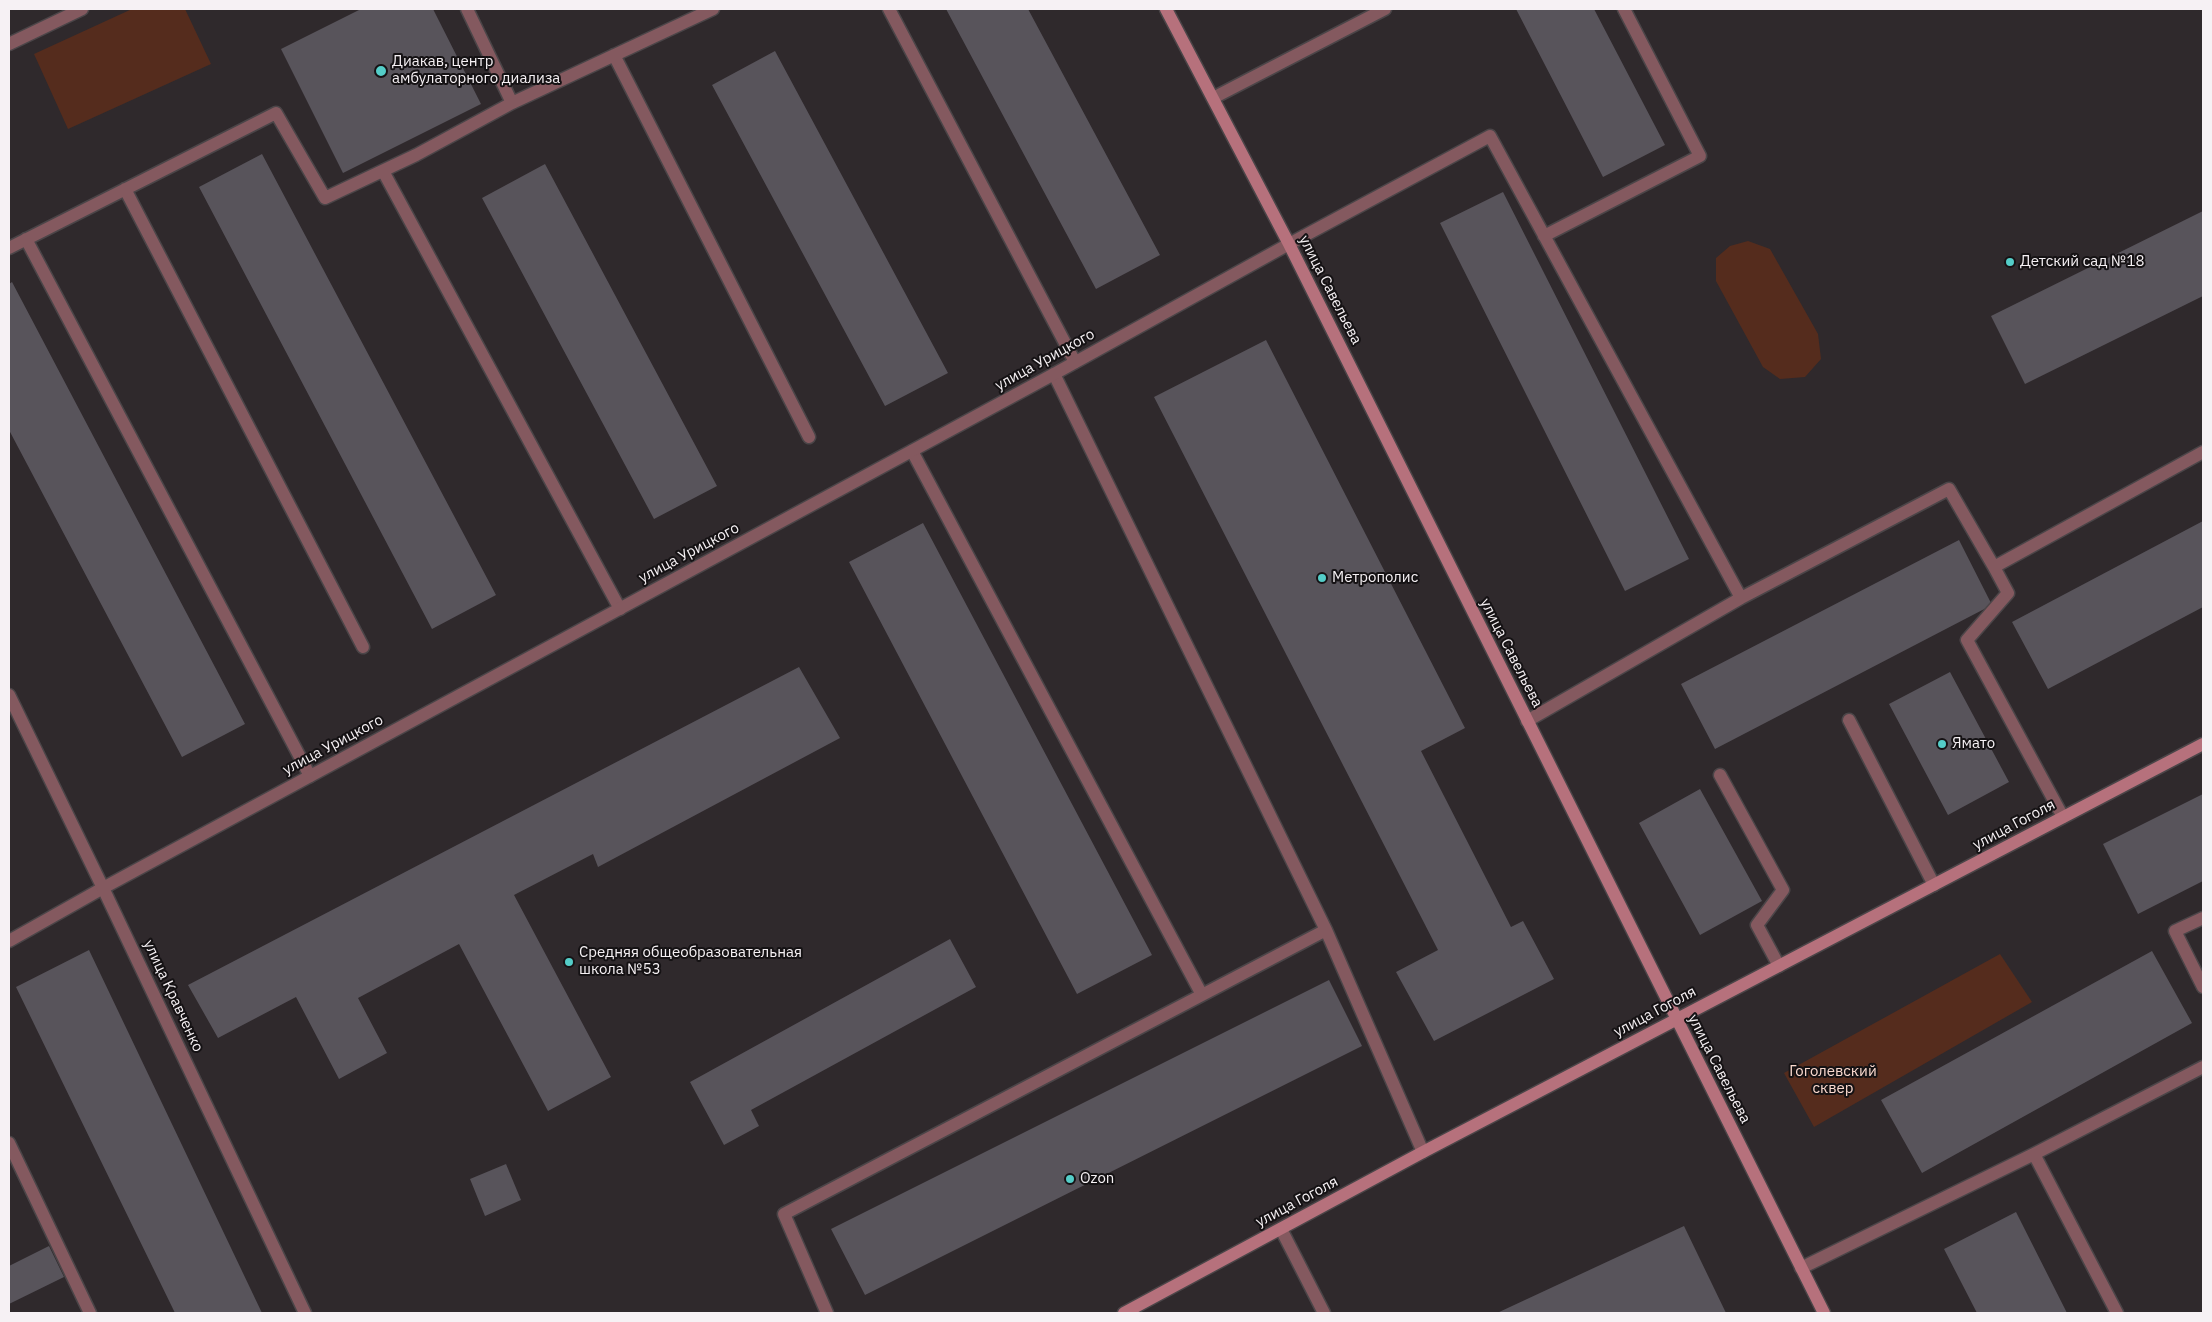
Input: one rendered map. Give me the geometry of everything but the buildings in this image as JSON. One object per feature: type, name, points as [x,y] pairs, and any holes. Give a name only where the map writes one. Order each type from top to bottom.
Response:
[{"type":"street","points":[[9,44],[82,9]]},
{"type":"street","points":[[466,9],[512,103]]},
{"type":"street","points":[[9,248],[276,113],[325,198],[383,171],[512,103],[713,9]]},
{"type":"street","points":[[889,9],[1075,362]]},
{"type":"street","name":"улица Савельева","points":[[1166,9],[1289,244],[1824,1313]]},
{"type":"street","points":[[1213,98],[1385,9]]},
{"type":"street","points":[[1624,9],[1700,156],[1544,236],[1741,598]]},
{"type":"street","points":[[614,55],[808,437]]},
{"type":"street","name":"улица Урицкого","points":[[9,941],[103,888],[1490,136],[1544,236]]},
{"type":"street","points":[[383,171],[620,609]]},
{"type":"street","points":[[125,189],[364,648]]},
{"type":"street","points":[[26,238],[310,776]]},
{"type":"street","points":[[1054,374],[1326,930],[1423,1152]]},
{"type":"street","points":[[912,450],[1202,995]]},
{"type":"street","points":[[1994,566],[2203,452]]},
{"type":"street","points":[[1527,721],[1741,598],[1949,489],[2008,593],[1967,640],[2063,817]]},
{"type":"street","name":"улица Кравченко","points":[[9,695],[103,888],[304,1313]]},
{"type":"street","points":[[1849,720],[1934,885]]},
{"type":"street","name":"улица Гоголя","points":[[1124,1313],[1423,1152],[2203,744]]},
{"type":"street","points":[[1720,775],[1783,890],[1757,926],[1780,966]]},
{"type":"street","points":[[2203,918],[2175,931],[2203,987]]},
{"type":"street","points":[[827,1313],[784,1214],[1326,930]]},
{"type":"street","points":[[1801,1268],[2034,1154],[2203,1066]]},
{"type":"street","points":[[9,1143],[90,1313]]},
{"type":"street","points":[[2034,1154],[2117,1313]]},
{"type":"street","points":[[1281,1229],[1324,1313]]},
{"type":"green space","points":[[132,9],[185,9],[211,64],[68,129],[34,54]]},
{"type":"green space","points":[[1748,241],[1770,249],[1818,334],[1821,359],[1805,377],[1780,379],[1763,367],[1716,281],[1716,258],[1730,246]]},
{"type":"green space","name":"Гоголевский сквер","points":[[2000,954],[2032,1002],[1814,1127],[1784,1073]]},
{"type":"place","name":"Диакав, центр амбулаторного диализа","points":[[381,71]]},
{"type":"place","name":"Детский сад №18","points":[[2010,262]]},
{"type":"place","name":"Метрополис","points":[[1322,578]]},
{"type":"place","name":"Ямато","points":[[1942,744]]},
{"type":"place","name":"Средняя общеобразовательная школа №53","points":[[569,962]]},
{"type":"place","name":"Ozon","points":[[1070,1179]]}]
